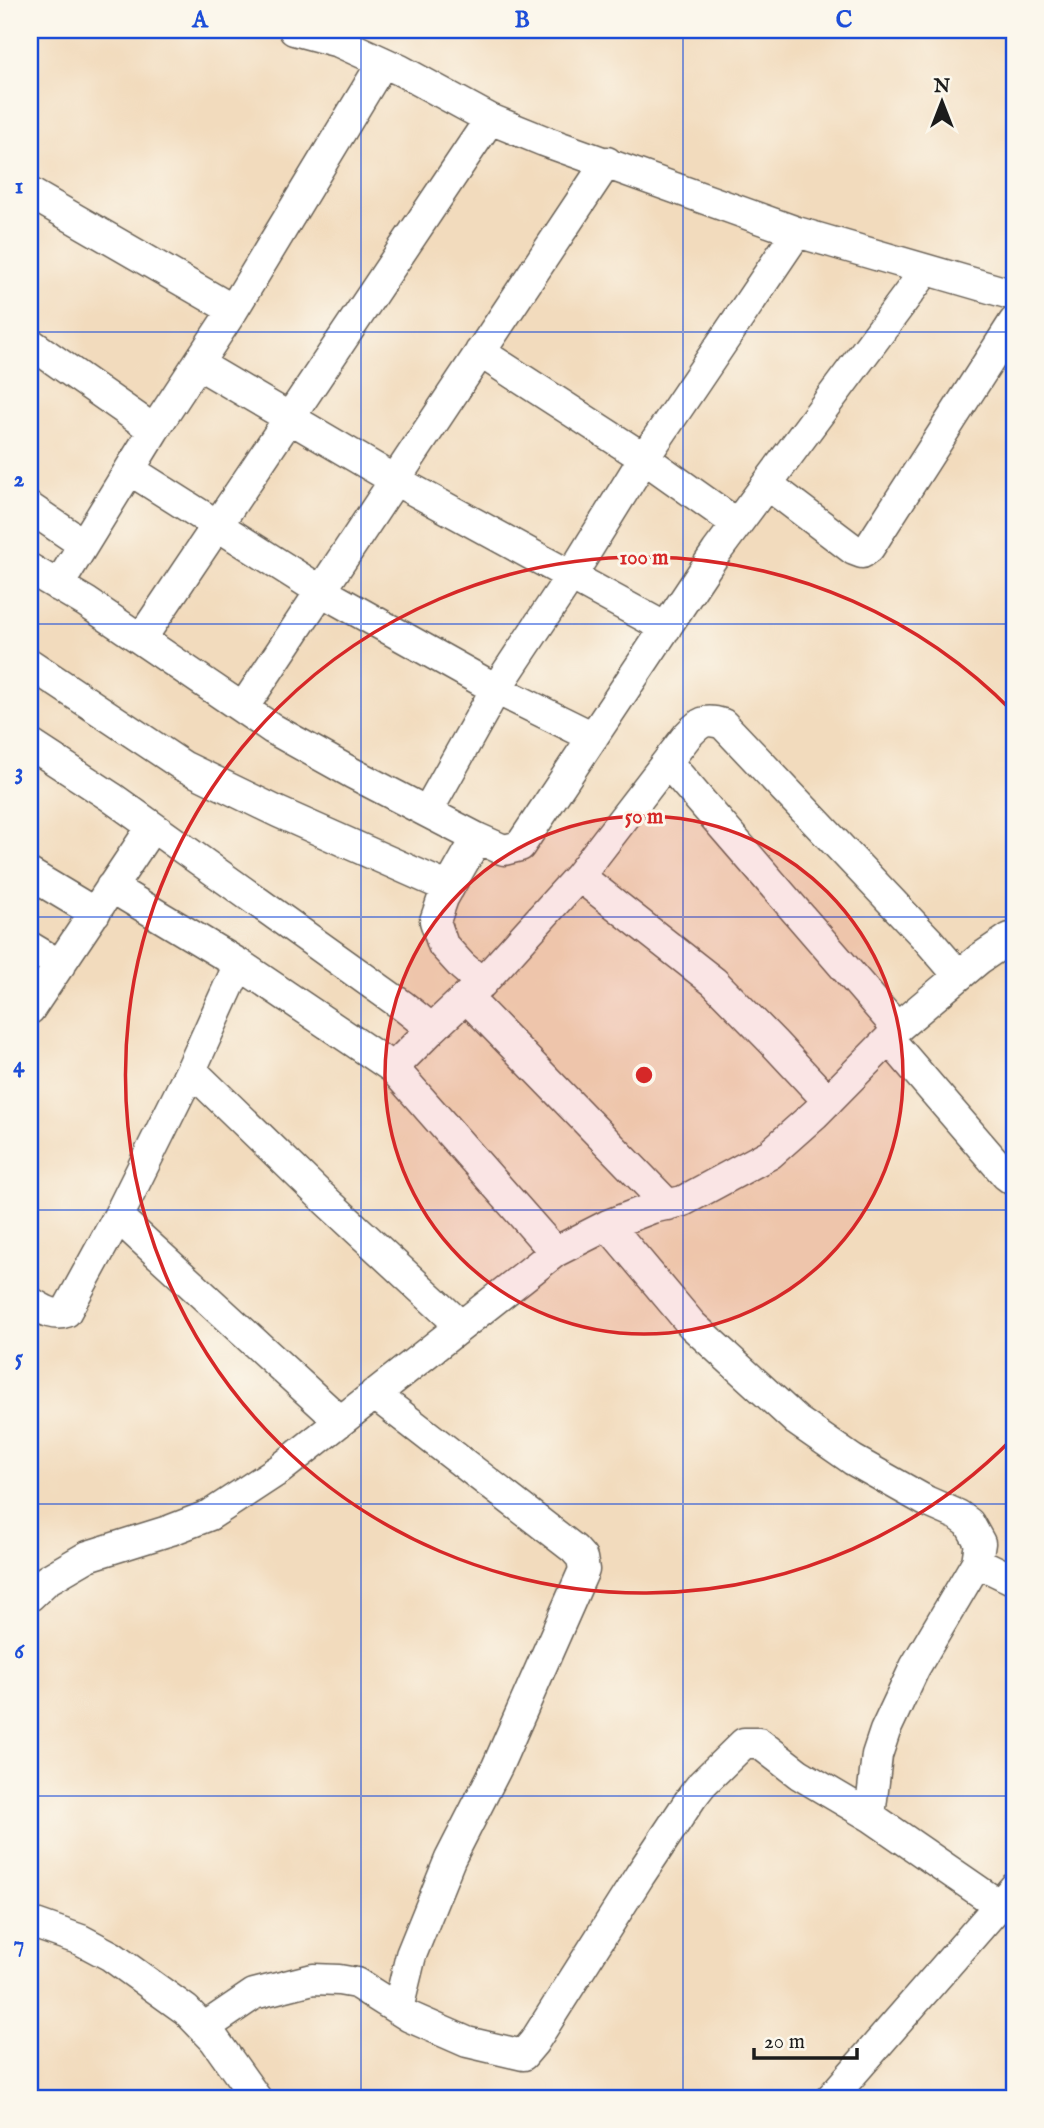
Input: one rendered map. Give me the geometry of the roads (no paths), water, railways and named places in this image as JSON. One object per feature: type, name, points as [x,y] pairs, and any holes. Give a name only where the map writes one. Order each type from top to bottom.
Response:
[{"type":"street","points":[[294,30],[339,41],[490,118],[544,141],[797,232],[1014,295]]},
{"type":"street","points":[[58,586],[154,430],[233,310],[383,62]]},
{"type":"street","points":[[141,639],[490,118]]},
{"type":"street","points":[[243,708],[607,162]]},
{"type":"street","points":[[30,193],[233,310]]},
{"type":"street","points":[[427,812],[496,689],[571,576],[644,458],[797,232]]},
{"type":"street","points":[[30,569],[141,639],[273,729],[477,838],[505,850],[520,846],[717,551],[926,270]]},
{"type":"street","points":[[767,484],[854,550],[862,553],[869,548],[1014,322]]},
{"type":"street","points":[[30,343],[154,430]]},
{"type":"street","points":[[480,352],[644,458],[737,524]]},
{"type":"street","points":[[198,364],[395,480],[666,628]]},
{"type":"street","points":[[130,470],[321,591],[496,689],[593,737]]},
{"type":"street","points":[[30,508],[83,544]]},
{"type":"street","points":[[30,664],[183,766],[278,812],[449,888]]},
{"type":"street","points":[[393,1068],[474,990],[579,876],[698,724],[710,720],[723,724],[959,975]]},
{"type":"street","points":[[30,744],[152,827],[432,1029]]},
{"type":"street","points":[[667,762],[893,1034],[1006,1175],[1014,1181]]},
{"type":"street","points":[[30,1009],[152,827]]},
{"type":"street","points":[[477,838],[443,898],[435,921],[443,945],[462,966],[474,990],[668,1205]]},
{"type":"street","points":[[30,874],[95,914]]},
{"type":"street","points":[[579,876],[714,982],[828,1101]]},
{"type":"street","points":[[111,887],[239,964],[393,1068],[555,1252]]},
{"type":"street","points":[[30,1596],[47,1580],[88,1556],[209,1516],[280,1469],[555,1252],[608,1225],[652,1208],[683,1201],[770,1154],[828,1101],[893,1034],[959,975],[1013,939]]},
{"type":"street","points":[[30,947],[60,965]]},
{"type":"street","points":[[30,1302],[50,1313],[66,1311],[118,1217],[191,1070],[239,964]]},
{"type":"street","points":[[191,1070],[461,1326]]},
{"type":"street","points":[[118,1217],[340,1421]]},
{"type":"street","points":[[608,1225],[692,1325],[797,1421],[853,1460],[958,1516],[969,1524],[980,1543],[977,1562],[915,1667],[885,1731],[877,1755],[870,1816]]},
{"type":"street","points":[[374,1394],[574,1549],[584,1563],[584,1570],[502,1755],[450,1859],[411,1955],[398,2009]]},
{"type":"street","points":[[977,1562],[1014,1580]]},
{"type":"street","points":[[204,2028],[254,1994],[313,1979],[356,1983],[410,2017],[467,2042],[523,2055],[692,1797],[744,1743],[759,1744],[799,1774],[1007,1896],[831,2098]]},
{"type":"street","points":[[30,1922],[81,1940],[111,1956],[186,2010],[214,2039],[256,2098]]}]
